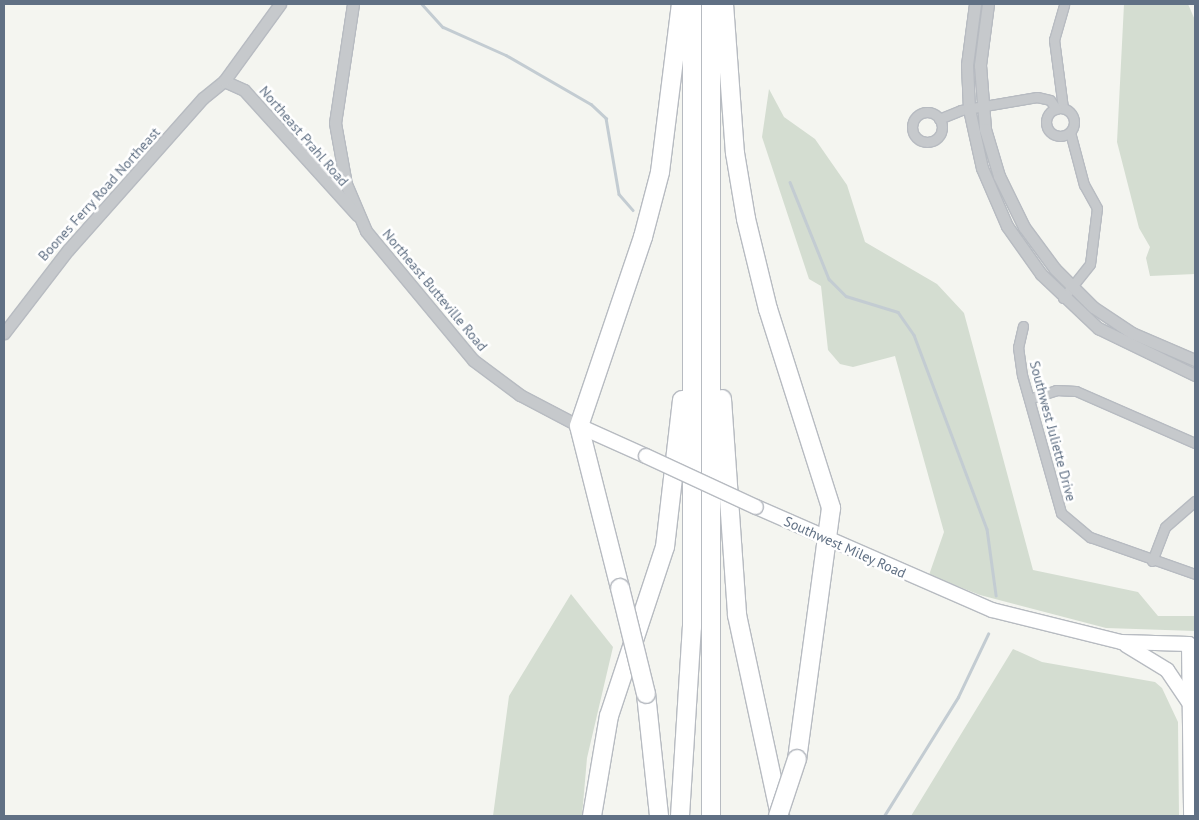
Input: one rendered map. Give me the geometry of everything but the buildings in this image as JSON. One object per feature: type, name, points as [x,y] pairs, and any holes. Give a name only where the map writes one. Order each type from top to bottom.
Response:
[{"type":"highway","points":[[659,816],[646,694],[579,426],[643,237],[660,172],[681,4]]},
{"type":"highway","points":[[680,816],[692,659],[692,4]]},
{"type":"highway","points":[[711,4],[711,816]]},
{"type":"highway","points":[[724,4],[734,135],[746,219],[771,319],[828,497],[829,540],[822,569],[797,759],[779,816]]},
{"type":"highway","points":[[711,291],[736,606],[748,682],[779,816]]},
{"type":"highway","points":[[592,816],[609,716],[665,548],[692,321]]},
{"type":"main road","name":"Southwest Miley Road","points":[[579,426],[829,540],[992,610],[1121,642]]},
{"type":"main road","points":[[1121,642],[1192,644],[1190,703],[1191,816]]},
{"type":"main road","points":[[1121,642],[1163,666],[1190,703]]},
{"type":"street","name":"Boones Ferry Road Northeast","points":[[4,333],[68,250],[203,98],[224,81],[280,4]]},
{"type":"street","name":"Northeast Butteville Road","points":[[353,4],[335,123],[339,157],[358,216],[375,244],[473,360],[520,395],[579,426]]},
{"type":"street","points":[[975,4],[967,65],[969,109],[982,168],[998,210],[1030,262],[1063,298],[1098,328],[1195,375]]},
{"type":"street","points":[[988,4],[981,45],[981,107],[988,144],[1007,195],[1024,227],[1073,288],[1132,333],[1195,360]]},
{"type":"street","points":[[1059,109],[1054,40],[1064,4]]},
{"type":"street","name":"Northeast Prahl Road","points":[[224,81],[244,90],[358,216]]},
{"type":"street","points":[[939,119],[969,109],[1037,97],[1050,100],[1059,109],[1072,115],[1070,132],[1084,185],[1097,208],[1094,253],[1073,288],[1063,298]]},
{"type":"street","points":[[1059,109],[1047,117],[1047,128],[1056,136],[1070,132]]},
{"type":"street","name":"Southwest Juliette Drive","points":[[1023,326],[1019,356],[1058,505],[1066,519],[1083,534],[1152,561],[1195,574]]},
{"type":"street","points":[[1029,399],[1056,390],[1083,393],[1195,443]]},
{"type":"street","points":[[1152,561],[1165,527],[1195,501]]},
{"type":"shaded area","points":[[1124,4],[1188,4],[1195,20],[1195,274],[1150,276],[1146,258],[1150,247],[1139,228],[1117,142]]},
{"type":"shaded area","points":[[769,89],[784,117],[815,139],[847,185],[865,242],[937,284],[964,313],[1033,570],[1138,592],[1158,616],[1195,616],[1195,631],[1106,628],[980,595],[929,575],[944,532],[895,356],[853,367],[840,364],[828,350],[821,286],[809,279],[762,137]]},
{"type":"shaded area","points":[[571,594],[613,647],[587,758],[582,816],[493,816],[509,696]]},
{"type":"shaded area","points":[[1013,649],[1042,662],[1155,682],[1162,688],[1178,722],[1179,816],[911,816]]},
{"type":"waterway","points":[[422,4],[443,27],[506,55],[591,104],[606,118],[619,194],[633,210]]},
{"type":"waterway","points":[[790,182],[829,279],[846,296],[898,312],[914,335],[987,529],[996,595]]},
{"type":"waterway","points":[[884,816],[958,697],[988,634]]}]
